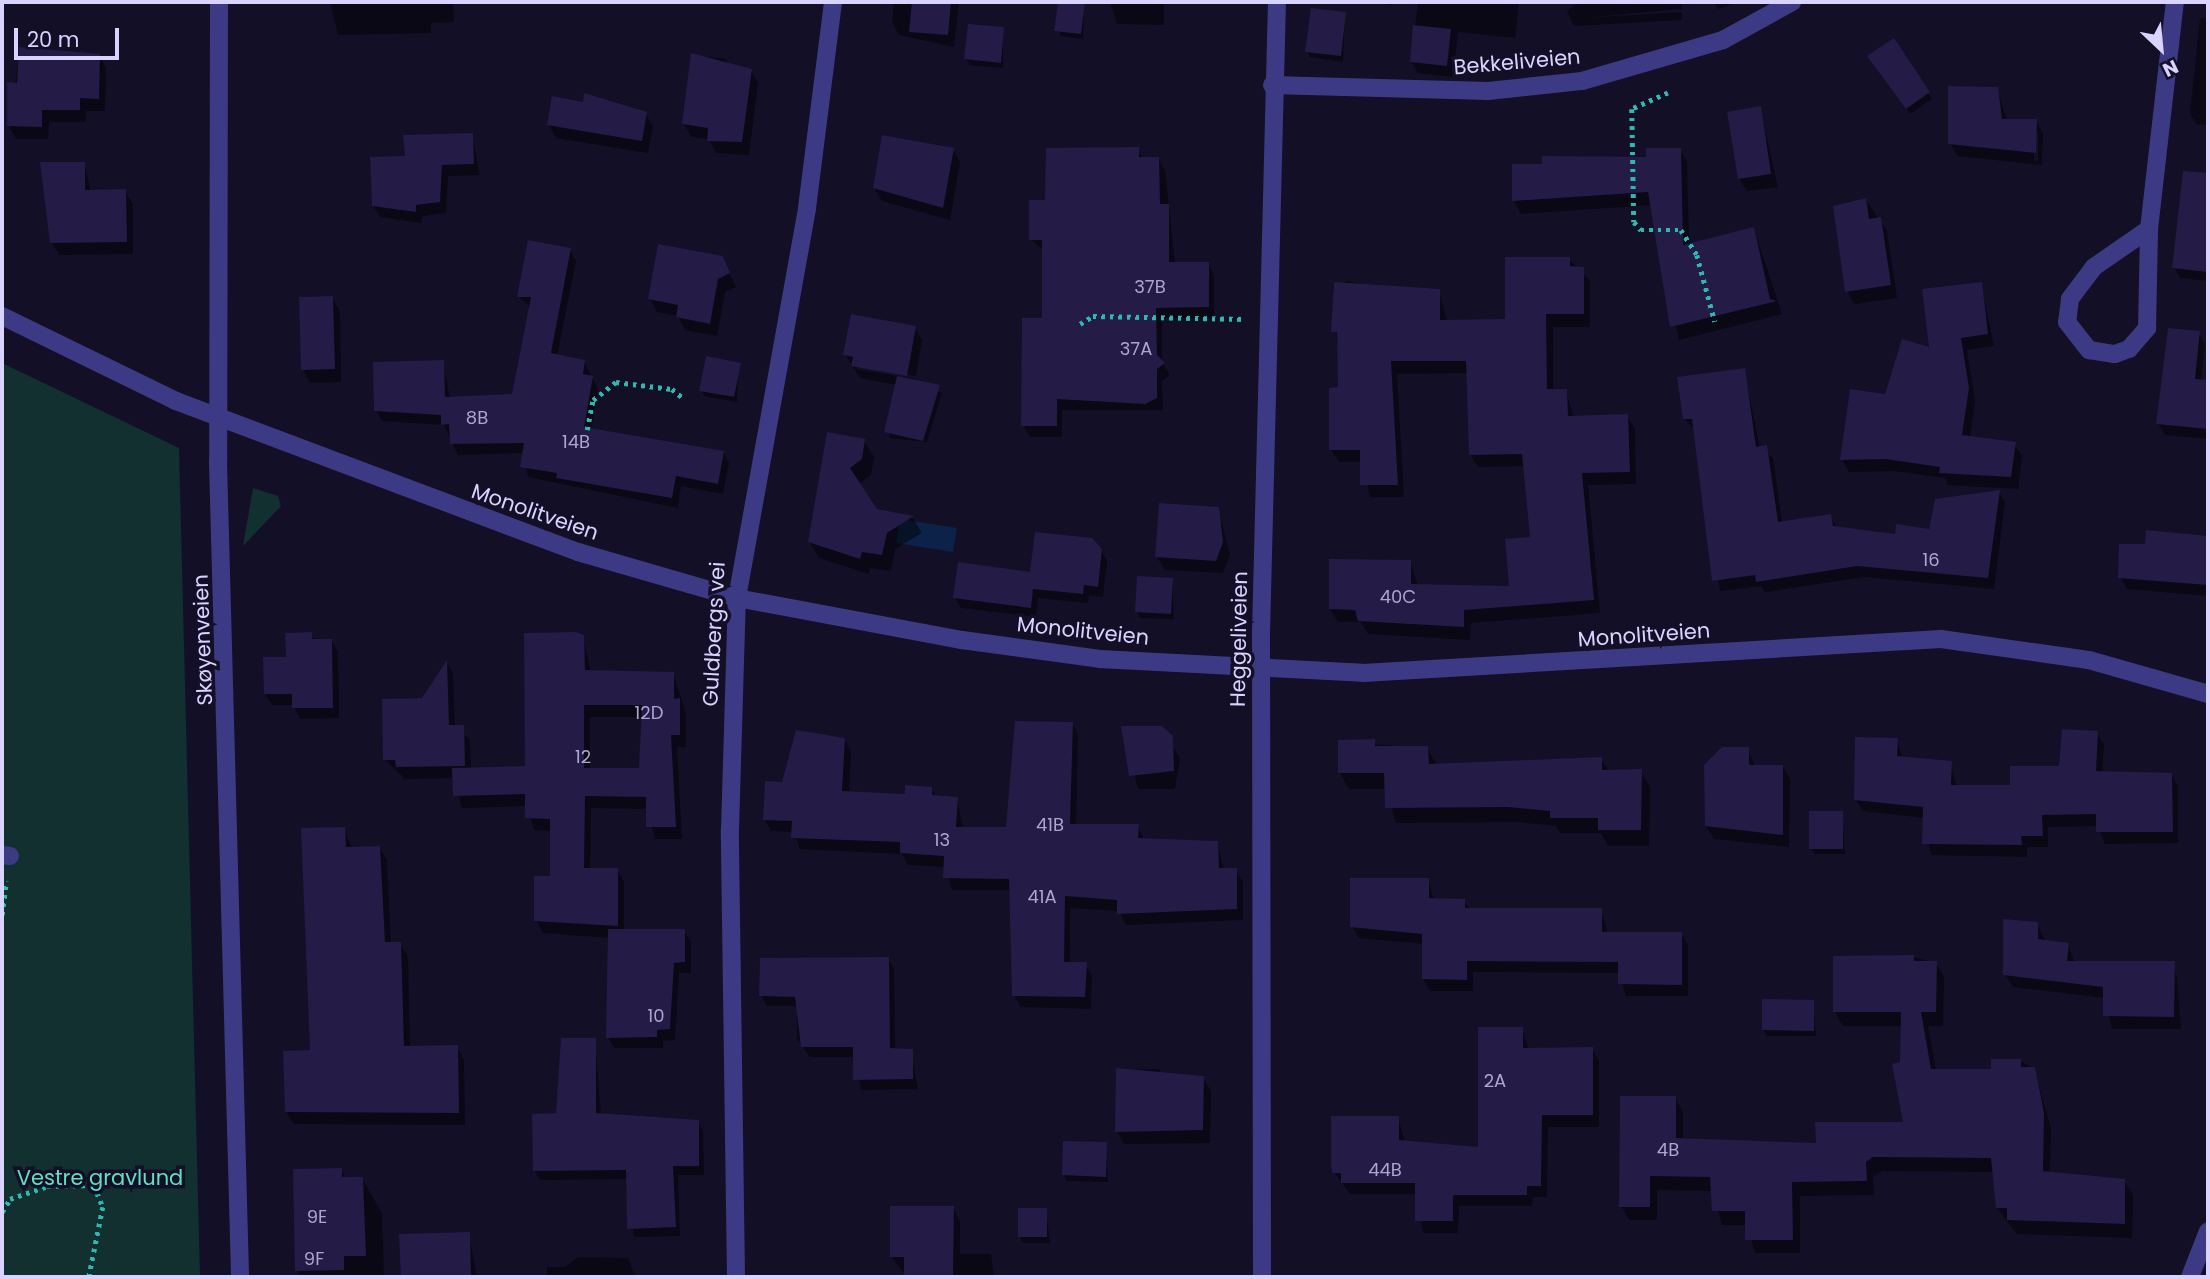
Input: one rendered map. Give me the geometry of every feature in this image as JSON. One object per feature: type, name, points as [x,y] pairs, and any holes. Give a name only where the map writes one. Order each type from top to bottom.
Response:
[{"type":"street","name":"Skøyenveien","points":[[219,2],[219,418],[240,1277]]},
{"type":"street","name":"Guldbergs vei","points":[[736,1277],[730,830],[737,598],[807,208],[833,2]]},
{"type":"street","name":"Heggeliveien","points":[[1262,1277],[1261,668],[1272,85],[1277,2]]},
{"type":"street","name":"Bekkeliveien","points":[[1272,85],[1488,91],[1571,82],[1698,49],[1792,2]]},
{"type":"street","points":[[2150,229],[2094,267],[2070,299],[2067,322],[2089,350],[2115,354],[2143,335],[2150,229],[2175,2]]},
{"type":"street","name":"Monolitveien","points":[[2,316],[219,418],[578,552],[737,598],[1086,657],[1261,668],[1517,667],[1941,639],[2089,660],[2208,694]]},
{"type":"street","points":[[2190,1277],[2208,1231]]},
{"type":"path","points":[[1668,93],[1632,109],[1634,222],[1641,230],[1681,230],[1697,255],[1715,322]]},
{"type":"path","points":[[1080,324],[1093,316],[1267,319]]},
{"type":"path","points":[[587,430],[593,400],[616,382],[672,389],[683,398]]},
{"type":"path","points":[[2,1212],[10,1199],[47,1186],[93,1185],[103,1207],[89,1277]]},
{"type":"green space","name":"Vestre gravlund","points":[[2,363],[179,448],[200,1277],[2,1277]]},
{"type":"green space","points":[[253,488],[278,496],[281,506],[243,546]]},
{"type":"water","points":[[900,519],[957,528],[953,552],[896,543]]},
{"type":"building","points":[[912,2],[951,2],[948,35],[909,32]]},
{"type":"building","points":[[1058,2],[1085,2],[1081,34],[1054,31]]},
{"type":"building","points":[[1311,8],[1346,12],[1341,56],[1305,52]]},
{"type":"building","points":[[968,24],[1004,27],[1001,63],[964,59]]},
{"type":"building","points":[[1413,25],[1451,29],[1447,66],[1410,62]]},
{"type":"building","points":[[1894,38],[1930,92],[1906,109],[1867,56]]},
{"type":"building","points":[[19,47],[100,54],[99,99],[80,98],[80,110],[42,110],[42,127],[7,126],[7,82],[17,83]]},
{"type":"building","points":[[691,53],[752,69],[742,142],[707,141],[708,128],[682,124]]},
{"type":"building","points":[[1948,86],[1998,87],[2002,119],[2037,119],[2036,153],[1948,144]]},
{"type":"building","points":[[584,93],[647,112],[642,141],[547,125],[552,96],[583,102]]},
{"type":"building","points":[[1761,106],[1771,174],[1738,179],[1727,112]]},
{"type":"building","points":[[473,133],[474,164],[442,165],[440,202],[416,205],[416,212],[372,206],[370,157],[405,156],[403,135]]},
{"type":"building","points":[[882,135],[954,148],[943,208],[873,188]]},
{"type":"building","points":[[1139,147],[1139,157],[1159,157],[1160,204],[1169,204],[1169,262],[1209,262],[1209,307],[1156,308],[1157,355],[1165,363],[1157,369],[1157,398],[1145,404],[1057,399],[1057,426],[1021,426],[1022,318],[1042,318],[1042,240],[1029,240],[1029,200],[1045,200],[1046,148]]},
{"type":"building","points":[[1646,148],[1681,148],[1683,245],[1754,227],[1770,299],[1777,301],[1670,327],[1648,192],[1512,201],[1512,164],[1542,164],[1542,156],[1646,157]]},
{"type":"building","points":[[40,162],[85,162],[85,190],[126,189],[127,242],[50,243]]},
{"type":"building","points":[[2183,171],[2208,173],[2208,272],[2172,268]]},
{"type":"building","points":[[1866,198],[1869,219],[1881,217],[1891,285],[1845,292],[1833,206]]},
{"type":"building","points":[[528,240],[571,248],[551,353],[585,360],[583,374],[593,376],[584,427],[724,451],[718,484],[676,476],[672,498],[556,478],[557,473],[520,467],[524,443],[450,444],[449,424],[441,425],[441,415],[374,411],[373,362],[444,360],[445,397],[512,394],[531,297],[517,297]]},
{"type":"building","points":[[658,244],[723,256],[730,273],[718,279],[710,324],[676,317],[678,305],[648,299]]},
{"type":"building","points":[[1505,257],[1570,257],[1570,266],[1584,267],[1584,314],[1546,314],[1547,389],[1567,389],[1568,416],[1628,414],[1630,472],[1582,473],[1594,600],[1464,610],[1464,627],[1358,621],[1355,610],[1329,609],[1329,559],[1411,560],[1411,584],[1509,586],[1505,539],[1530,537],[1522,454],[1469,455],[1466,361],[1391,361],[1398,485],[1360,485],[1360,450],[1329,450],[1329,388],[1338,387],[1337,332],[1331,332],[1334,282],[1440,289],[1440,320],[1505,319]]},
{"type":"building","points":[[1982,282],[1988,334],[1961,338],[1969,388],[1962,435],[2016,442],[2011,477],[1939,473],[1940,467],[1886,459],[1840,460],[1850,389],[1885,394],[1902,339],[1929,347],[1922,289]]},
{"type":"building","points":[[333,296],[335,369],[301,370],[299,297]]},
{"type":"building","points":[[851,314],[916,326],[907,376],[851,366],[853,357],[843,355]]},
{"type":"building","points":[[2168,328],[2200,331],[2195,379],[2208,380],[2208,429],[2156,424]]},
{"type":"building","points":[[706,356],[741,363],[734,397],[699,391]]},
{"type":"building","points":[[1745,368],[1756,447],[1767,445],[1778,522],[1831,514],[1833,526],[1895,534],[1896,524],[1929,529],[1935,499],[2000,490],[1988,578],[1857,566],[1756,582],[1755,575],[1712,581],[1692,419],[1683,419],[1677,377]]},
{"type":"building","points":[[897,376],[940,385],[923,441],[884,432]]},
{"type":"building","points":[[827,432],[865,439],[862,459],[850,468],[877,509],[914,516],[887,533],[882,555],[862,552],[860,559],[808,542]]},
{"type":"building","points":[[1159,503],[1219,507],[1223,542],[1216,561],[1155,557]]},
{"type":"building","points":[[2146,530],[2208,536],[2208,585],[2118,578],[2119,544],[2145,544]]},
{"type":"building","points":[[1035,532],[1092,538],[1102,549],[1098,587],[1084,585],[1083,594],[1033,589],[1031,608],[953,598],[958,562],[1030,572]]},
{"type":"building","points":[[1137,576],[1173,578],[1171,614],[1135,612]]},
{"type":"building","points":[[312,632],[312,639],[332,639],[333,708],[292,708],[292,694],[264,694],[263,657],[286,657],[285,633]]},
{"type":"building","points":[[576,632],[584,635],[585,670],[674,672],[674,699],[680,698],[680,735],[671,735],[676,827],[646,827],[646,797],[585,796],[584,868],[618,868],[618,926],[534,921],[534,876],[550,876],[550,819],[525,818],[525,794],[453,796],[452,768],[525,766],[524,633]],"holes":[[[584,705],[642,705],[639,768],[584,768]]]},
{"type":"building","points":[[447,660],[449,725],[464,725],[465,766],[396,767],[395,760],[383,760],[382,699],[422,698]]},
{"type":"building","points":[[1015,721],[1073,722],[1070,824],[1139,824],[1138,838],[1218,841],[1219,868],[1237,868],[1237,909],[1117,914],[1117,900],[1065,896],[1064,962],[1087,962],[1085,997],[1012,996],[1009,879],[943,878],[944,856],[900,853],[900,842],[791,838],[792,821],[763,820],[765,781],[782,782],[796,730],[845,738],[842,791],[905,794],[905,785],[932,787],[932,795],[958,797],[956,827],[1006,827]]},
{"type":"building","points":[[1121,726],[1162,726],[1173,736],[1174,771],[1129,776]]},
{"type":"building","points":[[2062,729],[2098,731],[2096,771],[2172,773],[2173,832],[2096,832],[2096,814],[2042,815],[2043,836],[2021,836],[2022,845],[1922,844],[1923,807],[1854,800],[1855,737],[1898,738],[1897,756],[1952,761],[1951,785],[2010,785],[2010,766],[2059,766]]},
{"type":"building","points":[[1375,739],[1375,746],[1428,746],[1429,764],[1602,757],[1602,770],[1642,769],[1641,830],[1598,830],[1598,818],[1550,818],[1550,811],[1508,807],[1385,808],[1384,773],[1338,773],[1338,740]]},
{"type":"building","points":[[1722,747],[1749,747],[1749,765],[1783,765],[1783,835],[1705,826],[1704,765]]},
{"type":"building","points":[[1809,811],[1843,811],[1843,849],[1809,849]]},
{"type":"building","points":[[345,827],[346,847],[380,846],[385,942],[401,942],[404,1046],[458,1045],[459,1113],[285,1112],[283,1051],[310,1050],[301,828]]},
{"type":"building","points":[[1350,878],[1429,878],[1429,898],[1465,899],[1465,908],[1602,908],[1602,932],[1682,932],[1682,985],[1618,984],[1618,962],[1467,961],[1467,980],[1422,979],[1422,934],[1350,927]]},
{"type":"building","points":[[2003,919],[2038,922],[2038,939],[2069,943],[2067,961],[2175,961],[2174,1017],[2103,1016],[2103,987],[2003,975]]},
{"type":"building","points":[[608,929],[685,929],[685,962],[674,963],[670,1029],[657,1030],[657,1037],[606,1038]]},
{"type":"building","points":[[1914,955],[1914,961],[1937,961],[1936,1012],[1921,1012],[1931,1069],[1991,1069],[1991,1059],[2021,1059],[2021,1067],[2035,1067],[2044,1113],[2043,1171],[2125,1179],[2125,1224],[2007,1220],[2007,1208],[1996,1208],[1991,1158],[1873,1157],[1866,1162],[1867,1181],[1792,1182],[1793,1240],[1745,1240],[1745,1211],[1712,1211],[1710,1177],[1650,1176],[1650,1207],[1619,1207],[1620,1096],[1676,1096],[1676,1138],[1816,1143],[1815,1122],[1903,1122],[1892,1064],[1900,1062],[1901,1012],[1833,1012],[1833,956]]},
{"type":"building","points":[[889,957],[890,1048],[913,1049],[913,1079],[853,1080],[853,1047],[801,1047],[795,997],[759,996],[760,958]]},
{"type":"building","points":[[1762,999],[1814,1000],[1814,1031],[1762,1030]]},
{"type":"building","points":[[1478,1027],[1523,1027],[1523,1048],[1593,1047],[1593,1115],[1542,1115],[1541,1186],[1527,1186],[1527,1195],[1453,1195],[1453,1221],[1415,1221],[1415,1183],[1341,1183],[1341,1173],[1332,1173],[1331,1116],[1399,1116],[1399,1140],[1478,1147]]},
{"type":"building","points":[[561,1038],[596,1038],[596,1113],[699,1120],[699,1166],[673,1166],[676,1227],[627,1229],[626,1170],[533,1171],[532,1114],[556,1113]]},
{"type":"building","points":[[1116,1068],[1204,1076],[1203,1130],[1115,1132]]},
{"type":"building","points":[[1063,1141],[1107,1142],[1106,1177],[1062,1175]]},
{"type":"building","points":[[342,1168],[342,1177],[363,1177],[366,1256],[344,1256],[344,1270],[295,1271],[293,1169]]},
{"type":"building","points":[[890,1206],[954,1206],[953,1276],[904,1276],[904,1257],[890,1257]]},
{"type":"building","points":[[1018,1208],[1047,1208],[1047,1237],[1018,1237]]},
{"type":"building","points":[[470,1232],[471,1277],[401,1277],[399,1234]]}]
